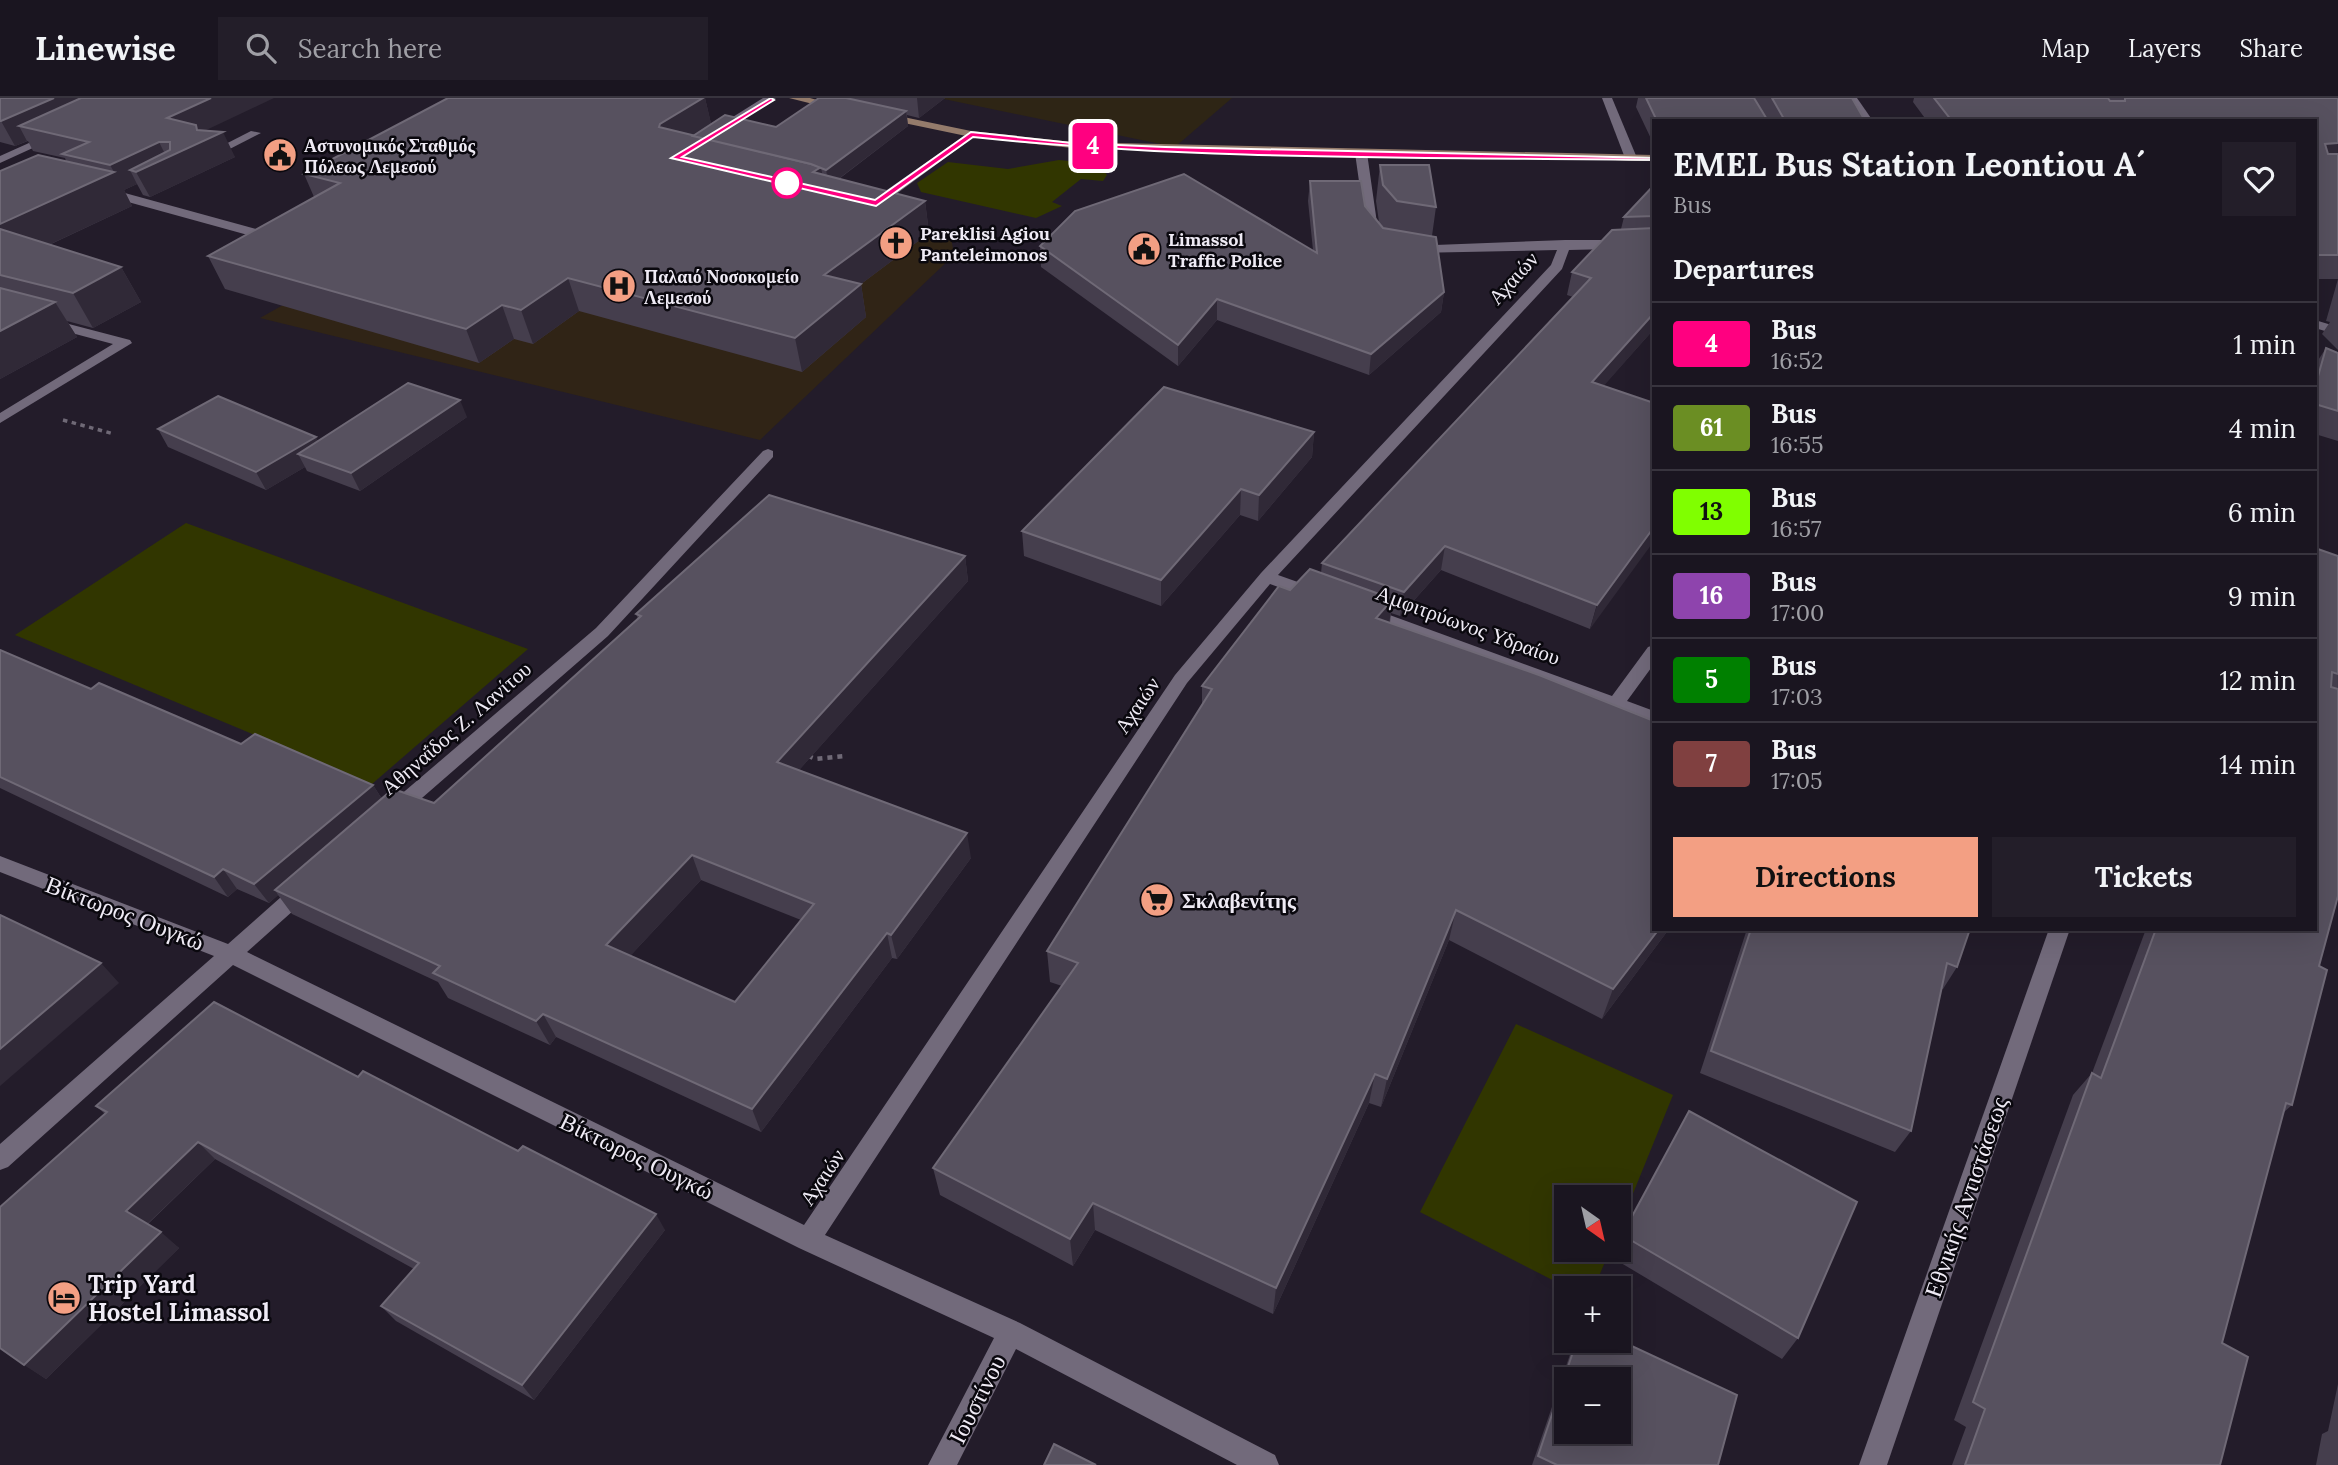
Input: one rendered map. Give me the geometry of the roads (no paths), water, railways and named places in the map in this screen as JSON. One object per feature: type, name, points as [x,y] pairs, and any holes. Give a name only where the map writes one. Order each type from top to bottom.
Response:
[{"type":"main road","points":[[794,98],[849,109]]},
{"type":"main road","points":[[876,115],[971,134],[1085,146],[1652,158]]},
{"type":"street","points":[[708,137],[771,98]]},
{"type":"street","points":[[1607,98],[1631,158]]},
{"type":"street","points":[[1851,98],[1867,119]]},
{"type":"street","points":[[0,160],[62,132]]},
{"type":"street","points":[[216,152],[254,133]]},
{"type":"street","points":[[852,198],[876,203],[971,134]]},
{"type":"street","points":[[1361,153],[1371,224],[1393,244],[1422,251],[1565,244],[1650,245]]},
{"type":"street","points":[[0,168],[15,170]]},
{"type":"street","points":[[125,197],[146,186]]},
{"type":"street","points":[[88,188],[279,240]]},
{"type":"street","name":"Αχαιών","points":[[808,1240],[1181,679],[1267,577],[1557,266],[1565,244]]},
{"type":"street","points":[[0,310],[125,343],[0,419]]},
{"type":"street","points":[[2317,325],[2338,331]]},
{"type":"street","name":"Αθηναΐδος Ζ. Λανίτου","points":[[373,828],[602,632],[768,454]]},
{"type":"street","name":"Αμφιτρύωνος Υδραίου","points":[[1267,577],[1617,702],[1652,717]]},
{"type":"street","points":[[1617,702],[1652,654]]},
{"type":"street","name":"Βίκτωρος Ουγκώ","points":[[0,864],[229,953],[808,1240],[1011,1332],[1265,1465]]},
{"type":"street","points":[[0,1159],[322,873]]},
{"type":"street","name":"Εθνικής Αντιστάσεως","points":[[1873,1465],[2059,931]]},
{"type":"street","name":"Ιουστίνου","points":[[942,1465],[1011,1332]]},
{"type":"place","name":"Αστυνομικός Σταθμός Πόλεως Λεμεσού","points":[[280,155]]},
{"type":"place","name":"Pareklisi Agiou Panteleimonos","points":[[896,243]]},
{"type":"place","name":"Limassol Traffic Police","points":[[1144,249]]},
{"type":"place","name":"Παλαιό Νοσοκομείο Λεμεσού","points":[[619,286]]},
{"type":"place","name":"Σκλαβενίτης","points":[[1157,900]]},
{"type":"place","name":"Trip Yard Hostel Limassol","points":[[64,1298]]}]
